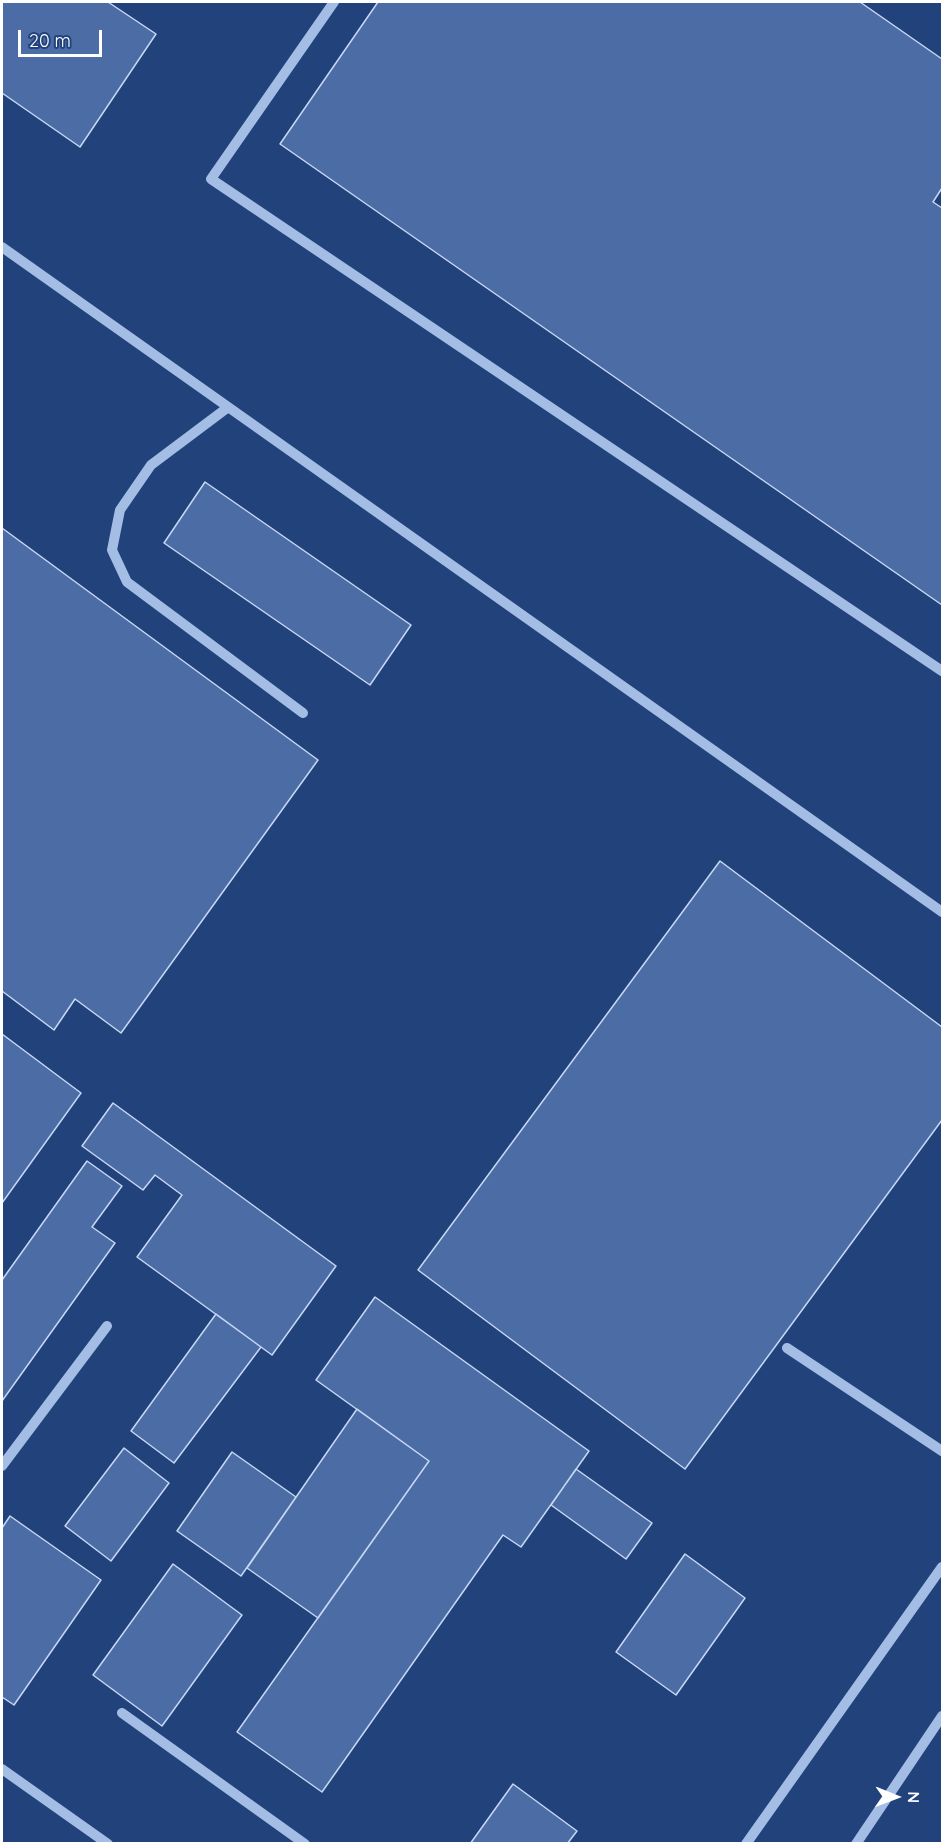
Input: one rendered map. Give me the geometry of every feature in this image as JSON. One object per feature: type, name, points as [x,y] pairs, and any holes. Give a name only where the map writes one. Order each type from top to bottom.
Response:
[{"type":"street","points":[[334,2],[211,179],[942,671]]},
{"type":"street","points":[[2,248],[942,912]]},
{"type":"street","points":[[226,408],[151,465],[120,510],[112,550],[127,582],[303,713]]},
{"type":"street","points":[[2,1466],[107,1326]]},
{"type":"street","points":[[787,1348],[942,1451]]},
{"type":"street","points":[[746,1844],[942,1567]]},
{"type":"street","points":[[122,1713],[305,1844]]},
{"type":"street","points":[[856,1844],[942,1716]]},
{"type":"street","points":[[2,1768],[108,1844]]},
{"type":"building","points":[[2,2],[108,2],[156,34],[80,147],[2,93]]},
{"type":"building","points":[[378,2],[860,2],[942,59],[942,188],[933,202],[942,208],[942,605],[280,144]]},
{"type":"building","points":[[205,482],[411,625],[370,685],[164,543]]},
{"type":"building","points":[[2,528],[318,760],[121,1033],[75,999],[54,1030],[2,991]]},
{"type":"building","points":[[720,861],[942,1027],[942,1120],[685,1469],[418,1270]]},
{"type":"building","points":[[2,1034],[81,1093],[2,1203]]},
{"type":"building","points":[[113,1103],[336,1266],[272,1355],[137,1257],[182,1195],[155,1175],[143,1190],[82,1146]]},
{"type":"building","points":[[87,1161],[122,1186],[92,1227],[115,1243],[2,1401],[2,1280]]},
{"type":"building","points":[[375,1297],[589,1451],[521,1547],[503,1535],[322,1792],[237,1732],[429,1461],[316,1380]]},
{"type":"building","points":[[216,1314],[261,1347],[174,1463],[131,1431]]},
{"type":"building","points":[[357,1409],[429,1461],[318,1618],[247,1568]]},
{"type":"building","points":[[124,1448],[169,1483],[111,1561],[65,1526]]},
{"type":"building","points":[[232,1452],[296,1497],[241,1576],[177,1531]]},
{"type":"building","points":[[576,1469],[652,1523],[626,1559],[551,1505]]},
{"type":"building","points":[[10,1516],[101,1580],[14,1705],[2,1697],[2,1528]]},
{"type":"building","points":[[685,1554],[745,1598],[676,1695],[616,1652]]},
{"type":"building","points":[[173,1564],[242,1615],[162,1726],[93,1675]]},
{"type":"building","points":[[513,1784],[577,1831],[567,1844],[470,1844]]}]
